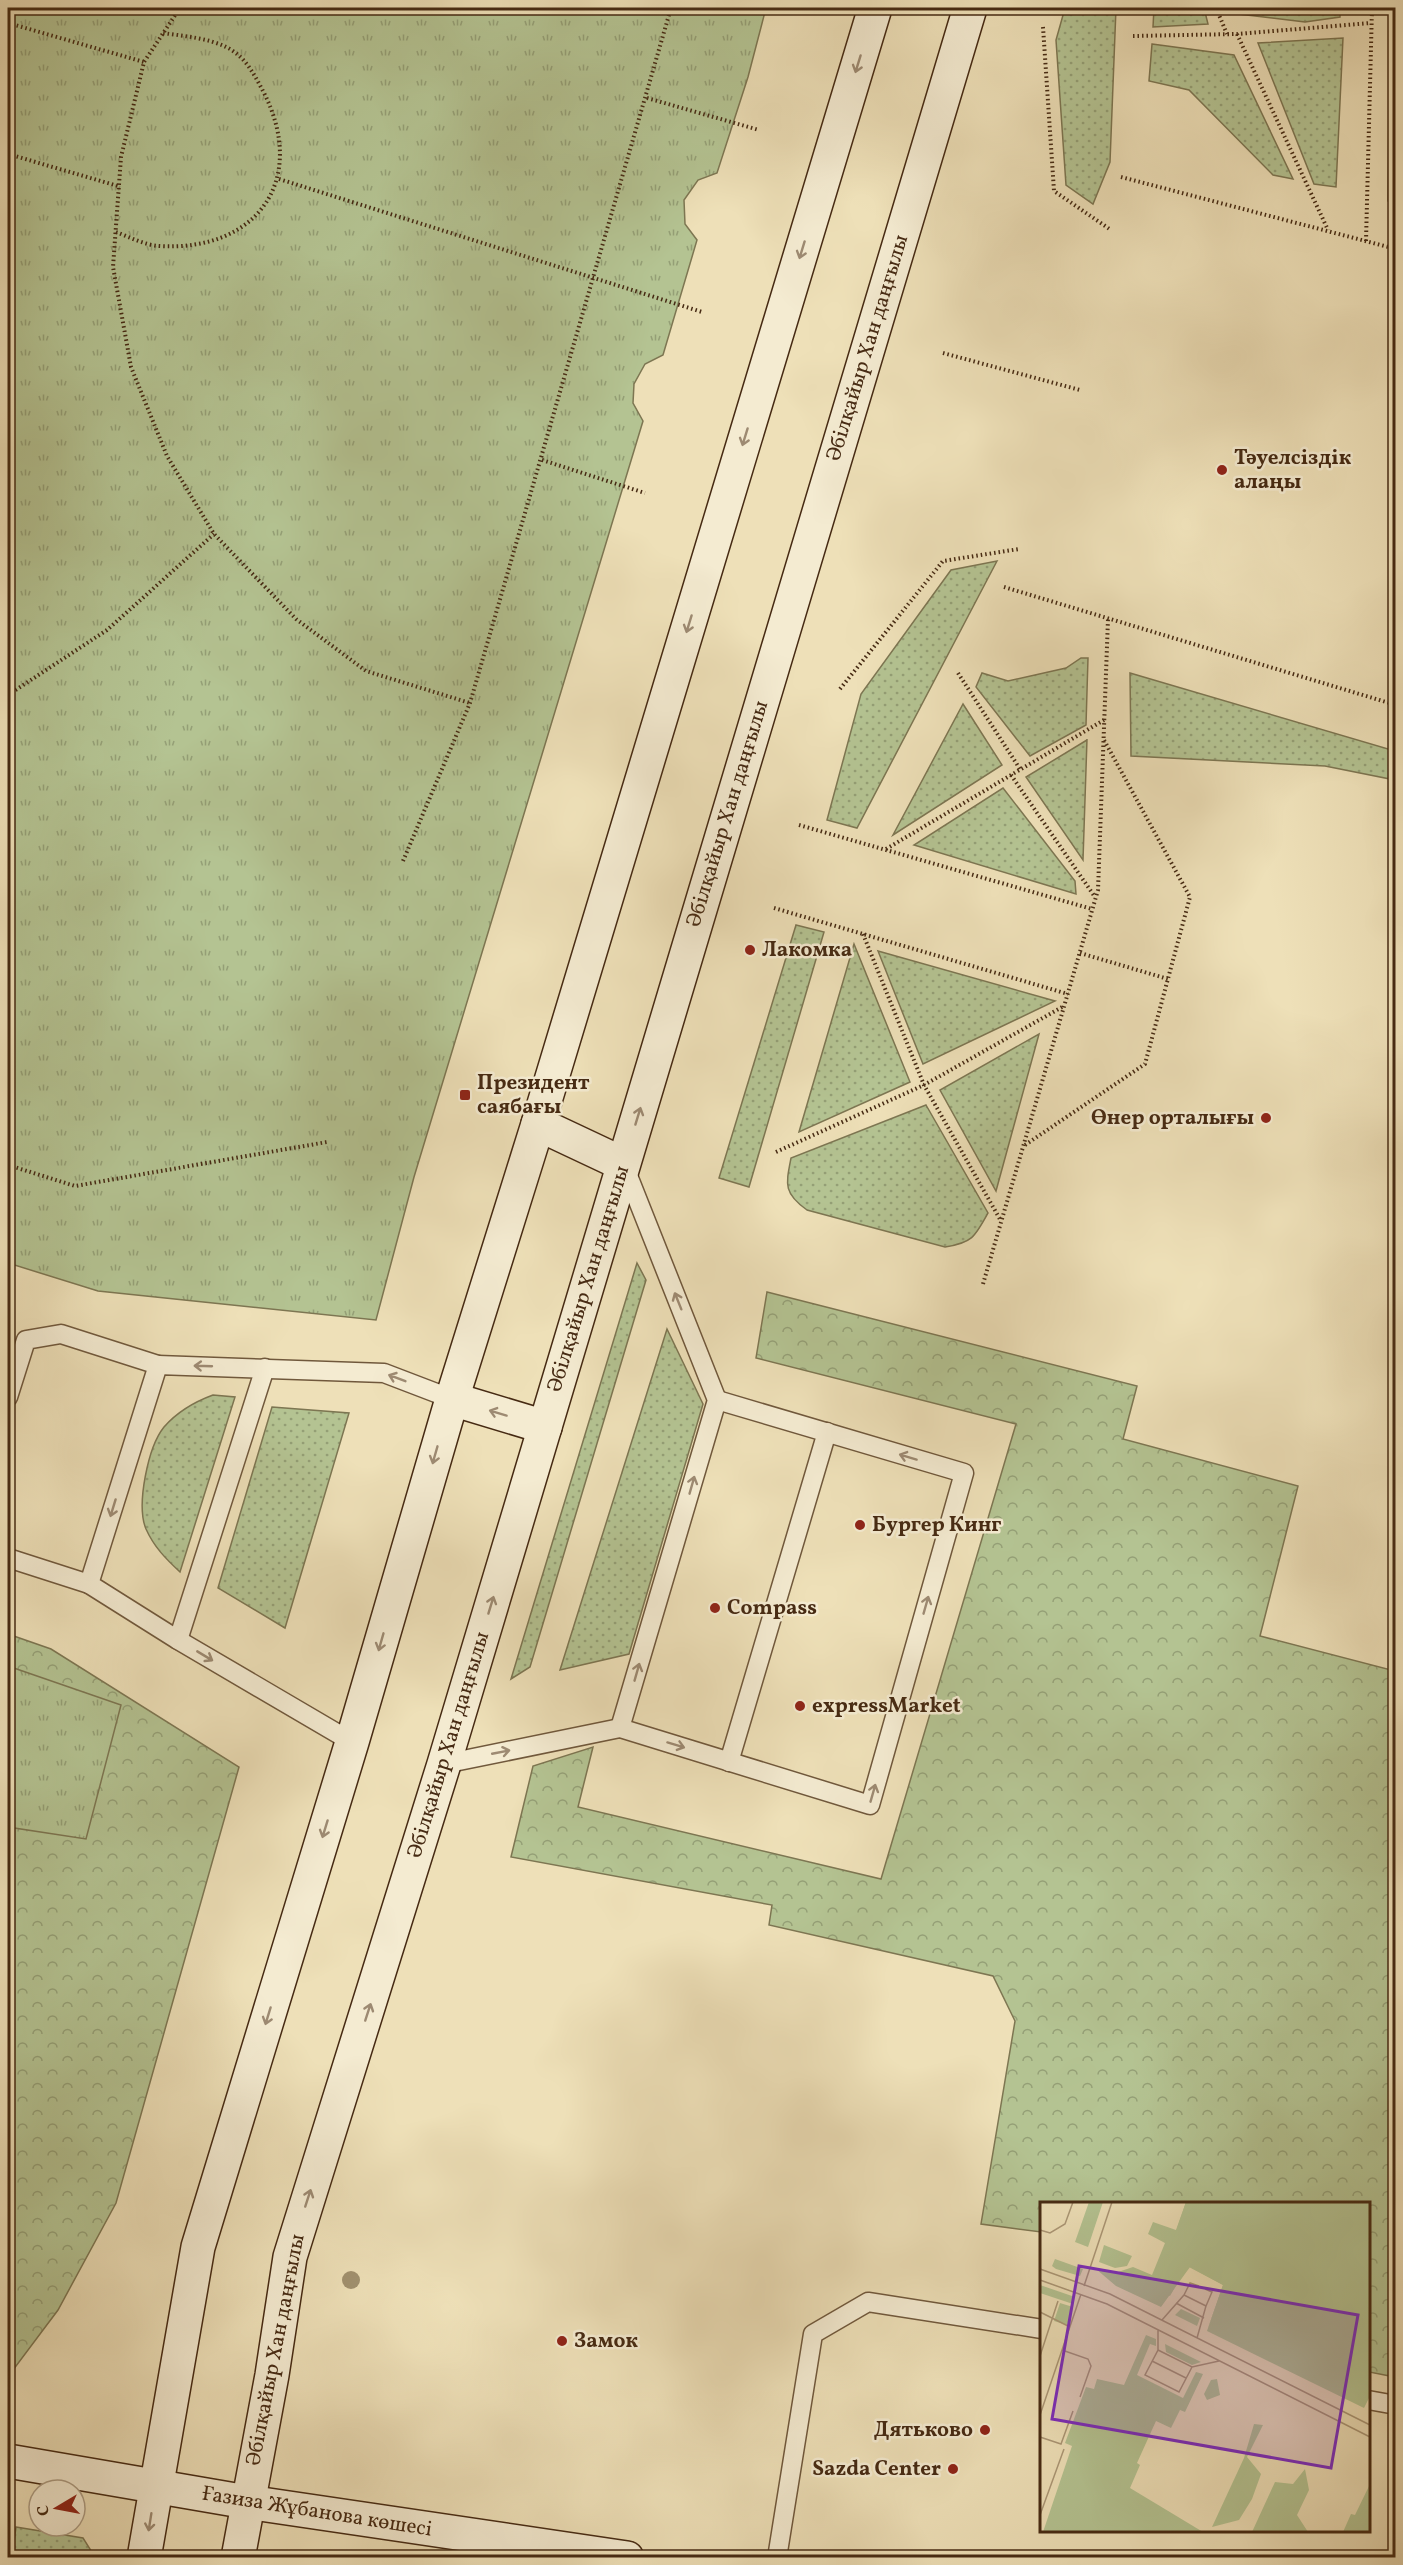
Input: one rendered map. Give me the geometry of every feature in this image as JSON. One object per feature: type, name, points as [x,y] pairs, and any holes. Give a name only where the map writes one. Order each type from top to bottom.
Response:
[{"type":"main road","points":[[144,2558],[198,2247],[352,1742],[452,1399],[538,1124],[875,8]]},
{"type":"main road","name":"Әбілқайыр Хан даңғылы","points":[[238,2558],[272,2375],[290,2256],[444,1764],[970,8]]},
{"type":"main road","points":[[538,1124],[623,1164]]},
{"type":"main road","points":[[452,1399],[545,1427]]},
{"type":"main road","name":"Ғазиза Жұбанова көшесі","points":[[8,2461],[560,2553],[627,2558]]},
{"type":"lane","points":[[620,1728],[717,1400],[623,1164]]},
{"type":"lane","points":[[8,1397],[26,1340],[61,1334],[158,1365],[384,1373],[452,1399]]},
{"type":"lane","points":[[89,1584],[158,1365]]},
{"type":"lane","points":[[178,1640],[265,1368]]},
{"type":"lane","points":[[444,1764],[620,1728],[870,1806],[964,1473],[717,1400]]},
{"type":"lane","points":[[729,1762],[827,1432]]},
{"type":"lane","points":[[8,1558],[89,1584],[178,1640],[352,1742]]},
{"type":"lane","points":[[777,2558],[813,2334],[868,2302],[1040,2329]]},
{"type":"lane","points":[[1370,2400],[1395,2404]]},
{"type":"path","points":[[180,8],[144,62],[121,157],[113,267],[131,367],[166,456],[214,534],[296,619],[366,671],[470,703]]},
{"type":"path","points":[[403,861],[470,703],[672,8]]},
{"type":"path","points":[[1216,8],[1227,34]]},
{"type":"path","points":[[1366,241],[1372,8]]},
{"type":"path","points":[[1132,36],[1237,34],[1371,23]]},
{"type":"path","points":[[8,24],[144,62]]},
{"type":"path","points":[[1042,27],[1054,190],[1111,230]]},
{"type":"path","points":[[116,232],[157,246],[208,241],[235,232],[264,209],[279,178],[280,136],[269,101],[250,66],[227,47],[164,33]]},
{"type":"path","points":[[1237,34],[1328,231]]},
{"type":"path","points":[[647,98],[759,130]]},
{"type":"path","points":[[8,154],[118,186]]},
{"type":"path","points":[[1121,177],[1395,249]]},
{"type":"path","points":[[279,178],[702,312]]},
{"type":"path","points":[[943,353],[1080,390]]},
{"type":"path","points":[[542,460],[645,493]]},
{"type":"path","points":[[8,695],[107,630],[214,534]]},
{"type":"path","points":[[840,689],[943,561],[1019,549]]},
{"type":"path","points":[[1005,587],[1395,705]]},
{"type":"path","points":[[983,1284],[1098,890],[1108,619]]},
{"type":"path","points":[[958,673],[1020,769]]},
{"type":"path","points":[[885,849],[1105,719]]},
{"type":"path","points":[[1024,1145],[1145,1064],[1190,897],[1104,740]]},
{"type":"path","points":[[1011,775],[1096,898]]},
{"type":"path","points":[[799,825],[1092,909]]},
{"type":"path","points":[[774,908],[1068,994]]},
{"type":"path","points":[[862,934],[924,1085],[1002,1221]]},
{"type":"path","points":[[1080,953],[1168,979]]},
{"type":"path","points":[[776,1152],[924,1085],[1065,1005]]},
{"type":"path","points":[[8,1164],[75,1186],[327,1142]]},
{"type":"green space","points":[[8,8],[766,8],[748,77],[717,173],[698,180],[684,200],[685,224],[697,240],[663,355],[645,364],[634,384],[633,403],[643,421],[414,1177],[376,1320],[98,1291],[8,1263]]},
{"type":"green space","points":[[1065,8],[1116,8],[1110,162],[1093,204],[1066,185],[1056,40]]},
{"type":"green space","points":[[1154,8],[1204,8],[1208,24],[1153,27]]},
{"type":"green space","points":[[1227,8],[1340,8],[1340,17],[1305,22],[1230,13]]},
{"type":"green space","points":[[1390,8],[1396,8],[1395,203],[1388,201]]},
{"type":"green space","points":[[1343,38],[1336,187],[1314,184],[1258,43]]},
{"type":"green space","points":[[1152,44],[1234,55],[1293,179],[1273,175],[1189,90],[1149,81]]},
{"type":"green space","points":[[997,561],[857,828],[827,820],[861,694],[951,570]]},
{"type":"green space","points":[[1081,658],[1088,658],[1086,725],[1030,756],[976,687],[982,673],[1008,681],[1066,668]]},
{"type":"green space","points":[[1130,673],[1395,751],[1395,780],[1325,766],[1131,756]]},
{"type":"green space","points":[[963,704],[1002,765],[893,835]]},
{"type":"green space","points":[[1087,740],[1083,860],[1026,777]]},
{"type":"green space","points":[[1003,788],[1075,881],[1076,894],[914,845]]},
{"type":"green space","points":[[796,925],[824,932],[749,1187],[719,1178]]},
{"type":"green space","points":[[854,944],[910,1082],[799,1132]]},
{"type":"green space","points":[[878,951],[1055,1001],[923,1064]]},
{"type":"green space","points":[[1039,1034],[996,1191],[940,1090]]},
{"type":"green space","points":[[926,1105],[988,1213],[980,1228],[967,1241],[945,1247],[807,1210],[790,1193],[788,1175],[791,1158]]},
{"type":"green space","points":[[637,1263],[646,1280],[530,1667],[511,1679]]},
{"type":"green space","points":[[767,1292],[1137,1386],[1123,1439],[1298,1486],[1260,1636],[1395,1671],[1395,2377],[1370,2372],[1370,2202],[1040,2202],[1040,2232],[981,2224],[1015,2021],[993,1976],[769,1925],[772,1905],[511,1857],[533,1766],[593,1747],[578,1807],[881,1879],[1016,1424],[756,1358]]},
{"type":"green space","points":[[667,1329],[703,1404],[629,1654],[560,1670]]},
{"type":"green space","points":[[213,1395],[235,1397],[180,1572],[161,1552],[146,1529],[142,1506],[145,1476],[153,1448],[164,1427],[187,1408]]},
{"type":"green space","points":[[272,1407],[349,1413],[285,1628],[218,1588]]},
{"type":"green space","points":[[8,1634],[51,1649],[239,1767],[116,2203],[58,2310],[10,2374],[8,2382]]},
{"type":"green space","points":[[8,1666],[121,1705],[86,1839],[8,1827]]},
{"type":"green space","points":[[16,2527],[27,2529],[27,2538],[83,2538],[95,2557],[12,2557]]},
{"type":"place","name":"Тәуелсіздік алаңы","points":[[1222,470]]},
{"type":"place","name":"Лакомка","points":[[750,950]]},
{"type":"place","name":"Президент саябағы","points":[[465,1095]]},
{"type":"place","name":"Өнер орталығы","points":[[1266,1118]]},
{"type":"place","name":"Бургер Кинг","points":[[860,1525]]},
{"type":"place","name":"Compass","points":[[715,1608]]},
{"type":"place","name":"expressMarket","points":[[800,1706]]},
{"type":"place","name":"Замок","points":[[562,2341]]},
{"type":"place","name":"Дятьково","points":[[985,2430]]},
{"type":"place","name":"Sazda Center","points":[[953,2469]]}]
